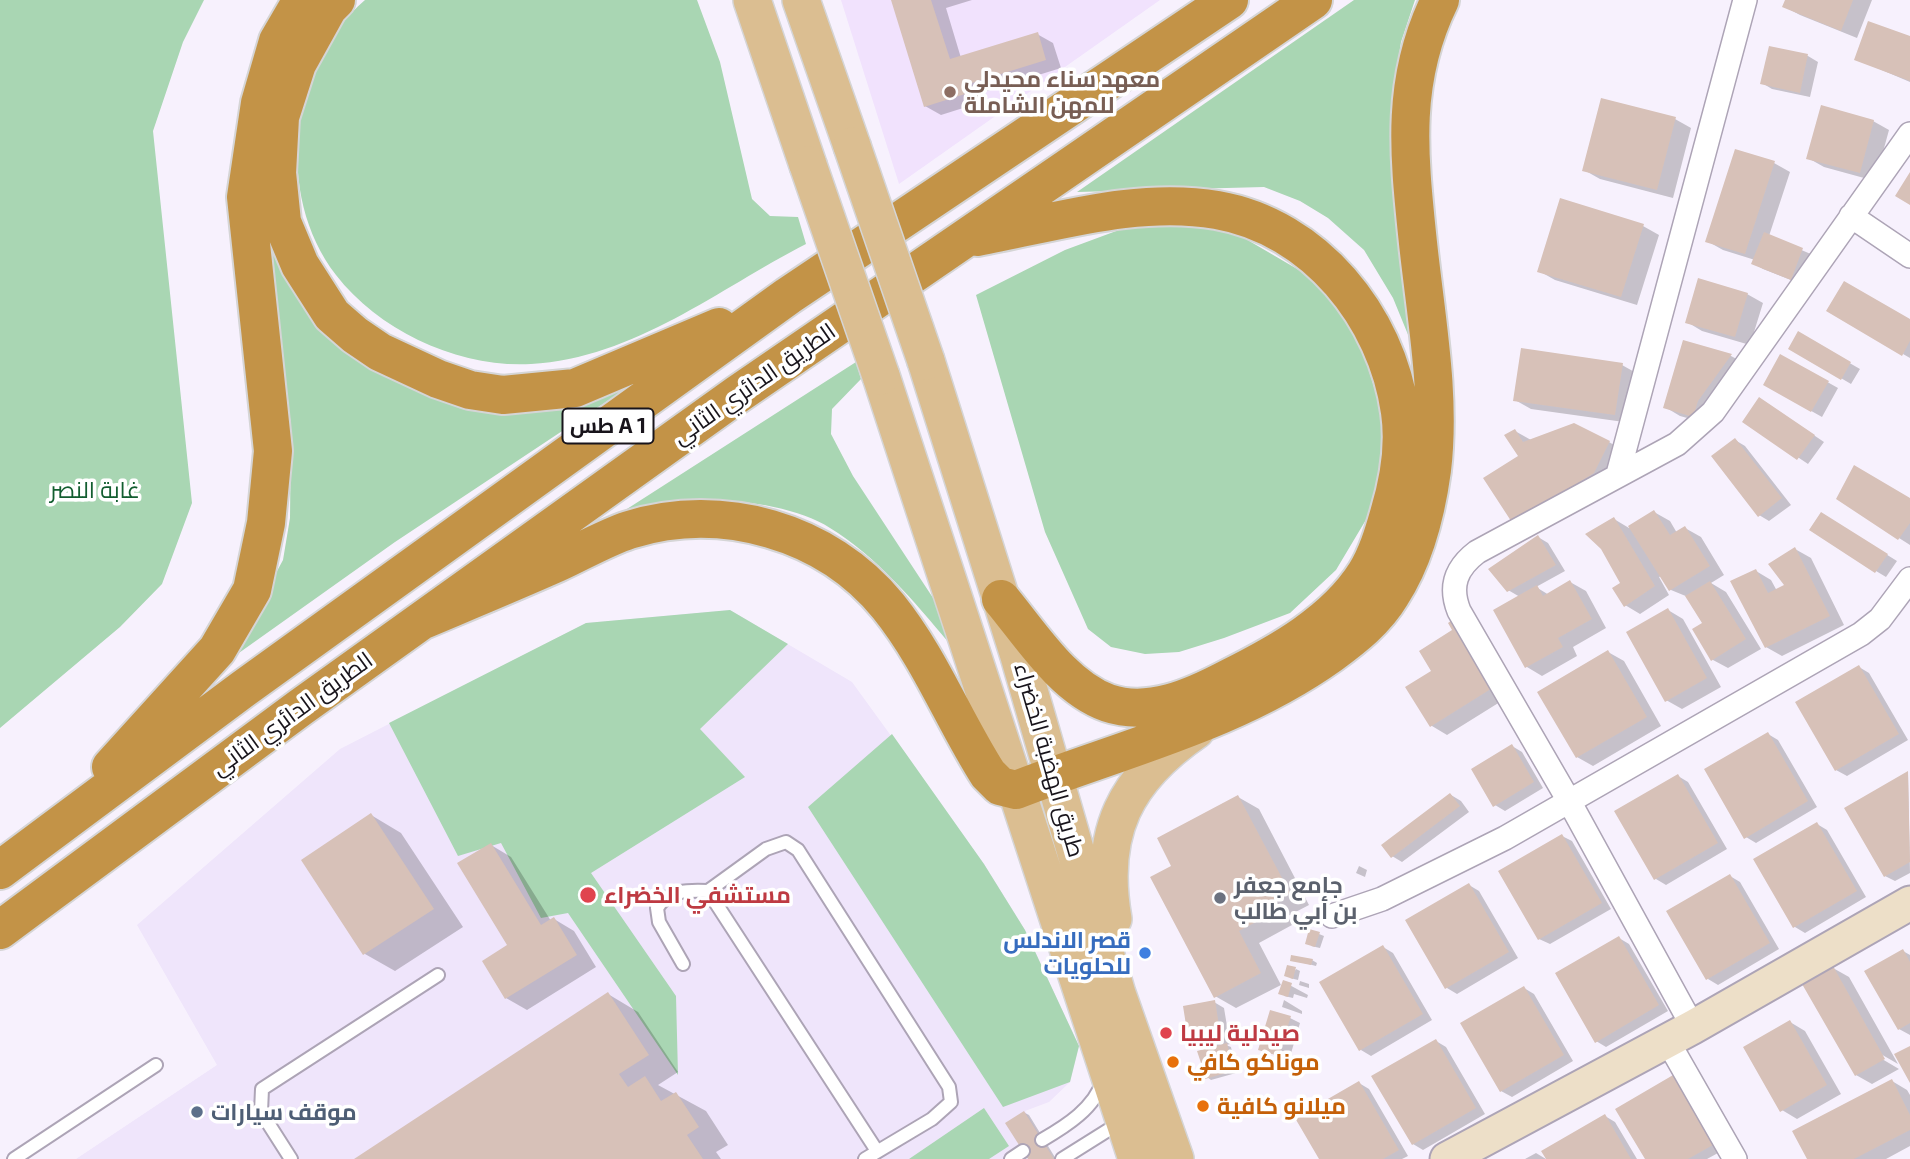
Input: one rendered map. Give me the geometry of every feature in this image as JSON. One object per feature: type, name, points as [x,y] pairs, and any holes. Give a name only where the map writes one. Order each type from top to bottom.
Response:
[{"type":"highway","points":[[51,832],[217,650],[252,590],[266,523],[273,451],[246,197],[260,103],[278,41],[302,0]]},
{"type":"highway","points":[[336,0],[328,8],[297,64],[281,117],[277,173],[282,222],[300,265],[332,315],[380,352],[470,390],[503,395],[575,387],[788,296]]},
{"type":"highway","name":"طس A 1","points":[[0,870],[243,689],[788,296],[1229,0]]},
{"type":"highway","name":"الطريق الدائري الثاني","points":[[0,930],[421,621],[738,394],[1313,0]]},
{"type":"highway","points":[[421,621],[629,531],[696,519],[742,521],[797,537],[846,565],[887,604],[934,674],[988,774],[1000,786],[1016,790],[1205,723],[1272,691],[1314,666],[1358,633],[1391,597],[1416,546],[1432,468],[1434,383],[1408,141],[1412,83],[1425,30],[1440,0]]},
{"type":"highway","points":[[961,240],[1132,208],[1180,206],[1220,210],[1255,222],[1305,249],[1328,268],[1351,293],[1371,323],[1382,349],[1396,386],[1401,414],[1402,447],[1398,480],[1379,547],[1364,576],[1317,625],[1270,658],[1211,688],[1159,707],[1129,708],[1109,703],[1091,695],[1062,671],[1001,599]]},
{"type":"main road","name":"طريق الهضبة الخضراء","points":[[752,0],[881,376],[1106,1065],[1175,1159]]},
{"type":"main road","name":"طريق الهضبة الخضراء","points":[[801,0],[926,360],[1001,599],[1133,1040],[1139,1108],[1137,1159]]},
{"type":"main road","points":[[1133,1040],[1107,887],[1106,873],[1114,832],[1125,803],[1145,773],[1173,746],[1205,723]]},
{"type":"street","points":[[1618,474],[1745,0]]},
{"type":"street","points":[[1735,1159],[1680,1033],[1569,801],[1459,611],[1454,585],[1459,569],[1476,552],[1677,444],[1713,412],[1910,134]]},
{"type":"street","points":[[1851,216],[1910,256]]},
{"type":"street","points":[[1332,916],[1382,899],[1505,838],[1871,628],[1891,608],[1910,579]]},
{"type":"street","points":[[1447,1159],[1680,1033],[1910,903]]},
{"type":"lane","points":[[683,964],[659,922],[657,908],[663,898],[685,890],[708,891],[766,849],[786,842],[798,850],[949,1087],[951,1102],[932,1119],[865,1159]]},
{"type":"lane","points":[[708,891],[877,1151]]},
{"type":"lane","points":[[291,1159],[261,1112],[262,1089],[438,975]]},
{"type":"lane","points":[[14,1159],[156,1065]]},
{"type":"lane","points":[[1042,1140],[1064,1127],[1094,1100],[1102,1084],[1106,1065]]},
{"type":"lane","points":[[1062,1159],[1139,1108]]},
{"type":"lane","points":[[1011,1159],[1023,1152]]},
{"type":"shaded area","name":"معهد سناء محيدلي للمهن الشاملة","points":[[841,0],[1160,0],[899,184]]},
{"type":"shaded area","name":"مستشفي الخضراء","points":[[730,610],[852,682],[984,864],[1025,930],[1079,1046],[1070,1082],[1049,1102],[1025,1111],[1054,1159],[76,1159],[217,1065],[137,925],[340,749],[586,623]]},
{"type":"green space","name":"غابة النصر","points":[[0,0],[204,0],[183,42],[153,131],[192,503],[162,584],[120,627],[0,728]]},
{"type":"green space","points":[[365,0],[697,0],[720,62],[752,199],[770,216],[798,217],[806,244],[674,319],[605,349],[569,359],[531,364],[477,360],[450,353],[398,329],[375,314],[336,275],[316,243],[304,207],[298,170],[299,132],[306,94],[320,59],[339,27]]},
{"type":"green space","points":[[1354,0],[1415,0],[1401,42],[1391,107],[1395,183],[1418,359],[1393,298],[1364,250],[1328,218],[1300,201],[1264,187],[1077,192]]},
{"type":"green space","points":[[260,193],[318,312],[538,402],[627,388],[395,542],[229,660],[283,560],[290,518],[291,424],[275,325]]},
{"type":"green space","points":[[1182,222],[1239,235],[1304,273],[1339,307],[1365,358],[1383,416],[1381,467],[1367,518],[1336,570],[1290,613],[1179,652],[1145,654],[1111,647],[1088,629],[1045,532],[976,295],[1065,250],[1127,227]]},
{"type":"green space","points":[[856,362],[861,379],[832,409],[831,434],[853,476],[937,604],[949,643],[908,596],[864,552],[816,520],[781,509],[723,500],[689,501],[616,516]]},
{"type":"green space","points":[[730,610],[788,644],[700,729],[745,777],[591,873],[676,996],[678,1075],[568,913],[541,918],[501,843],[458,856],[389,723],[586,623]]},
{"type":"green space","points":[[892,734],[984,864],[1025,930],[1079,1046],[1070,1082],[1003,1107],[808,807]]},
{"type":"green space","points":[[984,1108],[1009,1146],[989,1159],[909,1159]]},
{"type":"building","points":[[891,0],[931,0],[950,59],[1038,32],[1046,60],[962,86],[965,94],[924,107]]},
{"type":"building","points":[[1785,0],[1853,0],[1841,31],[1782,7]]},
{"type":"building","points":[[1868,21],[1910,36],[1910,81],[1854,60]]},
{"type":"building","points":[[1769,46],[1808,54],[1800,93],[1760,84]]},
{"type":"building","points":[[1601,98],[1676,117],[1657,190],[1582,171]]},
{"type":"building","points":[[1821,105],[1874,120],[1860,173],[1806,159]]},
{"type":"building","points":[[1735,149],[1775,161],[1745,254],[1705,242]]},
{"type":"building","points":[[1910,172],[1910,205],[1895,196]]},
{"type":"building","points":[[1560,198],[1644,224],[1621,297],[1537,272]]},
{"type":"building","points":[[1764,232],[1803,248],[1791,280],[1751,264]]},
{"type":"building","points":[[1698,278],[1748,293],[1735,337],[1685,323]]},
{"type":"building","points":[[1844,281],[1910,319],[1910,341],[1902,356],[1826,311]]},
{"type":"building","points":[[1798,331],[1851,362],[1841,380],[1788,349]]},
{"type":"building","points":[[1683,340],[1732,354],[1698,401],[1693,417],[1663,408]]},
{"type":"building","points":[[1521,348],[1623,363],[1615,415],[1513,401]]},
{"type":"building","points":[[1780,354],[1829,381],[1811,412],[1763,385]]},
{"type":"building","points":[[1759,397],[1815,435],[1797,460],[1742,422]]},
{"type":"building","points":[[1574,423],[1610,441],[1594,473],[1513,524],[1483,478],[1518,456],[1504,435],[1515,429],[1523,442]]},
{"type":"building","points":[[1735,438],[1782,498],[1758,517],[1711,456]]},
{"type":"building","points":[[1854,465],[1910,498],[1910,523],[1898,540],[1836,499]]},
{"type":"building","points":[[1654,510],[1670,535],[1685,526],[1710,566],[1669,591],[1628,526]]},
{"type":"building","points":[[1821,512],[1888,554],[1875,573],[1809,530]]},
{"type":"building","points":[[1614,517],[1655,586],[1624,607],[1612,588],[1620,583],[1601,549],[1585,534]]},
{"type":"building","points":[[1538,535],[1556,565],[1507,592],[1488,569]]},
{"type":"building","points":[[1795,547],[1830,616],[1765,648],[1730,581],[1756,569],[1768,593],[1784,585],[1768,564]]},
{"type":"building","points":[[1570,580],[1592,619],[1558,638],[1563,647],[1525,668],[1493,610],[1537,585],[1543,596]]},
{"type":"building","points":[[1710,581],[1746,639],[1711,661],[1692,629],[1702,623],[1685,596]]},
{"type":"building","points":[[1668,608],[1707,678],[1665,702],[1626,632]]},
{"type":"building","points":[[1452,620],[1494,687],[1430,727],[1405,687],[1431,671],[1419,651],[1452,630],[1448,623]]},
{"type":"building","points":[[1608,650],[1647,717],[1576,758],[1537,692]]},
{"type":"building","points":[[1859,665],[1899,734],[1835,771],[1795,702]]},
{"type":"building","points":[[1768,732],[1808,801],[1744,839],[1704,769]]},
{"type":"building","points":[[1512,744],[1534,782],[1493,807],[1471,769]]},
{"type":"building","points":[[1908,771],[1910,862],[1884,877],[1844,808]]},
{"type":"building","points":[[1678,774],[1718,843],[1654,880],[1614,811]]},
{"type":"building","points":[[1450,793],[1460,806],[1391,858],[1381,845]]},
{"type":"building","name":"جامع جعفر بن أبي طالب","points":[[1238,795],[1290,893],[1268,904],[1273,913],[1239,931],[1261,973],[1214,998],[1150,877],[1171,866],[1157,838]]},
{"type":"building","points":[[371,813],[434,909],[363,955],[301,860]]},
{"type":"building","points":[[1817,822],[1857,891],[1793,928],[1753,859]]},
{"type":"building","points":[[1562,834],[1602,903],[1538,940],[1498,871]]},
{"type":"building","points":[[491,843],[541,925],[554,917],[577,955],[505,999],[482,961],[507,945],[457,863]]},
{"type":"building","points":[[1730,874],[1770,943],[1706,980],[1666,911]]},
{"type":"building","points":[[1469,883],[1509,952],[1445,989],[1405,920]]},
{"type":"building","points":[[1309,929],[1320,932],[1315,947],[1305,944]]},
{"type":"building","points":[[1619,936],[1659,1005],[1595,1043],[1555,973]]},
{"type":"building","points":[[1383,945],[1423,1014],[1359,1051],[1319,982]]},
{"type":"building","points":[[1903,949],[1910,962],[1910,1023],[1898,1030],[1864,971]]},
{"type":"building","points":[[1291,955],[1313,959],[1311,965],[1290,961]]},
{"type":"building","points":[[1287,965],[1296,967],[1293,979],[1284,976]]},
{"type":"building","points":[[1833,966],[1885,1059],[1855,1076],[1802,984]]},
{"type":"building","points":[[1283,980],[1292,983],[1288,997],[1278,994]]},
{"type":"building","points":[[1524,986],[1564,1055],[1500,1092],[1460,1023]]},
{"type":"building","points":[[608,992],[649,1055],[619,1074],[628,1087],[645,1076],[661,1101],[676,1092],[699,1127],[687,1135],[703,1159],[354,1159]]},
{"type":"building","points":[[1215,1000],[1221,1039],[1189,1044],[1183,1006]]},
{"type":"building","points":[[1270,1010],[1291,1016],[1279,1056],[1258,1050]]},
{"type":"building","points":[[1790,1020],[1827,1085],[1780,1112],[1743,1047]]},
{"type":"building","points":[[1436,1039],[1476,1108],[1412,1145],[1371,1076]]},
{"type":"building","points":[[1227,1043],[1230,1055],[1201,1063],[1197,1051]]},
{"type":"building","points":[[1910,1046],[1910,1083],[1894,1054]]},
{"type":"building","points":[[1230,1060],[1233,1071],[1205,1079],[1202,1067]]},
{"type":"building","points":[[1680,1071],[1720,1141],[1688,1159],[1645,1159],[1615,1109]]},
{"type":"building","points":[[1892,1079],[1910,1115],[1910,1130],[1854,1159],[1807,1159],[1792,1131]]},
{"type":"building","points":[[1359,1081],[1399,1150],[1383,1159],[1319,1159],[1295,1118]]},
{"type":"building","points":[[1024,1111],[1054,1159],[1028,1159],[1005,1123]]},
{"type":"building","points":[[1605,1114],[1631,1159],[1546,1159],[1541,1151]]},
{"type":"place","name":"معهد سناء محيدلي للمهن الشاملة","points":[[950,92]]},
{"type":"place","name":"مستشفي الخضراء","points":[[588,895]]},
{"type":"place","name":"جامع جعفر بن أبي طالب","points":[[1220,898]]},
{"type":"place","name":"قصر الاندلس للحلويات","points":[[1145,953]]},
{"type":"place","name":"صيدلية ليبيا","points":[[1166,1033]]},
{"type":"place","name":"موناكو كافي","points":[[1173,1062]]},
{"type":"place","name":"ميلانو كافية","points":[[1203,1106]]},
{"type":"place","name":"موقف سيارات","points":[[197,1112]]}]
